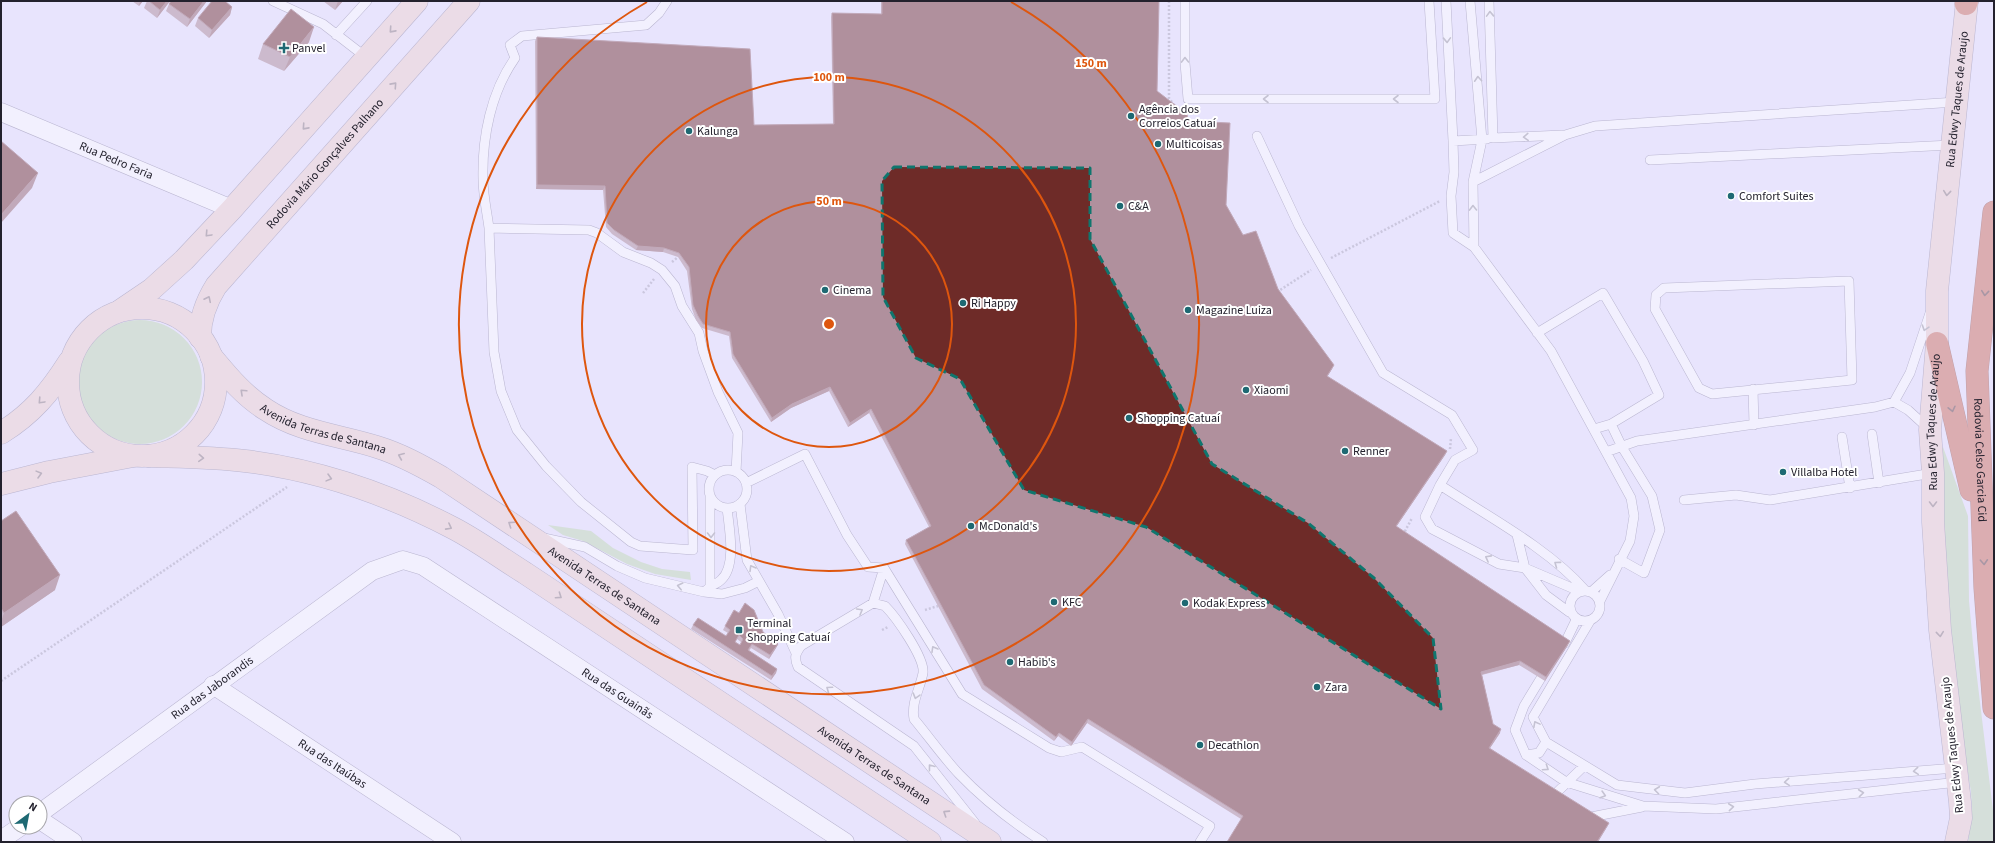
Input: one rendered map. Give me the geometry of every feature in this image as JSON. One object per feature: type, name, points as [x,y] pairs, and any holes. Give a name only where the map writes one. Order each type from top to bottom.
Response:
[{"type":"highway","name":"Rodovia Celso Garcia Cid","points":[[1994,212],[1977,371],[1988,642],[1994,708]]},
{"type":"highway","points":[[1937,343],[1983,540]]},
{"type":"street","points":[[1,433],[20,420],[44,398],[72,357],[81,340],[95,325],[118,312],[152,289],[184,260],[232,209],[416,1]]},
{"type":"street","name":"Rodovia Mário Gonçalves Palhano","points":[[200,337],[200,327],[204,310],[216,286],[469,1]]},
{"type":"street","name":"Rua Edwy Taques de Araujo","points":[[1956,842],[1961,818],[1940,630],[1933,522],[1933,474],[1930,430],[1937,343],[1937,292],[1967,2]]},
{"type":"street","name":"Rua Pedro Faria","points":[[1,112],[232,209]]},
{"type":"street","points":[[1,484],[48,472],[161,453],[180,445],[195,433],[204,423],[214,397],[215,376],[211,356],[200,337],[185,323],[160,311],[146,308],[118,312]]},
{"type":"street","name":"Avenida Terras de Santana","points":[[211,356],[235,384],[250,398],[282,419],[302,428],[377,447],[418,463],[990,842]]},
{"type":"street","points":[[72,357],[68,384],[71,403],[79,422],[88,432],[109,448],[141,456],[244,461],[309,472],[377,494],[431,517],[474,540],[930,842]]},
{"type":"street","name":"Rua das Guainãs","points":[[385,565],[403,560],[423,566],[845,842]]},
{"type":"street","name":"Rua das Jaborandis","points":[[48,807],[213,685],[372,571],[385,565]]},
{"type":"street","name":"Rua das Itaúbas","points":[[213,685],[452,842]]},
{"type":"street","points":[[48,825],[73,842]]},
{"type":"lane","points":[[273,1],[323,24],[367,58]]},
{"type":"lane","points":[[336,35],[367,1]]},
{"type":"lane","points":[[667,1],[659,13],[646,25],[522,36],[510,45],[515,58],[508,67],[492,104],[484,152],[483,180],[489,228],[494,352],[501,391],[517,430],[546,466],[581,502],[631,542],[640,546],[693,550],[692,467],[715,475]]},
{"type":"lane","points":[[1185,1],[1185,63],[1188,99],[1434,99],[1428,1]]},
{"type":"lane","points":[[1446,1],[1454,172],[1451,196],[1453,233],[1474,247],[1551,351],[1631,498],[1634,516],[1630,541],[1619,559],[1600,601],[1599,613],[1590,622],[1533,717],[1546,742],[1617,785],[1685,793],[1755,784],[1956,775]]},
{"type":"lane","points":[[1470,1],[1482,140],[1473,182],[1474,247]]},
{"type":"lane","points":[[1489,1],[1493,138]]},
{"type":"lane","points":[[1473,182],[1565,135],[1595,126],[1956,102]]},
{"type":"lane","points":[[1453,141],[1565,135]]},
{"type":"lane","points":[[1257,136],[1299,226],[1322,263],[1339,297],[1383,373],[1452,415],[1473,450],[1455,460],[1440,485],[1425,517],[1432,529],[1499,564],[1525,568],[1585,591],[1600,601]]},
{"type":"lane","points":[[1650,160],[1952,145]]},
{"type":"lane","points":[[489,228],[589,230],[597,233],[623,252],[651,263],[670,278],[675,286],[682,306],[699,333],[703,351],[718,392],[738,433],[736,472]]},
{"type":"lane","points":[[1849,281],[1852,380],[1753,389],[1712,394],[1699,388],[1655,309],[1656,295],[1664,288],[1849,281]]},
{"type":"lane","points":[[1894,402],[1910,373],[1937,292]]},
{"type":"lane","points":[[1537,333],[1603,293],[1644,360],[1660,395],[1611,424],[1594,429]]},
{"type":"lane","points":[[1753,389],[1754,425]]},
{"type":"lane","points":[[1606,452],[1637,441],[1875,407],[1894,402],[1908,410],[1930,430]]},
{"type":"lane","points":[[1611,424],[1622,447],[1652,496],[1660,530],[1644,573],[1619,559]]},
{"type":"lane","points":[[1872,434],[1879,483]]},
{"type":"lane","points":[[1842,437],[1850,488]]},
{"type":"lane","points":[[746,483],[805,454],[847,535],[868,567],[884,568]]},
{"type":"lane","points":[[707,589],[710,496],[709,485],[715,475],[725,471],[736,472],[746,483],[745,497],[740,504],[727,508],[717,504],[710,496]]},
{"type":"lane","points":[[1684,500],[1736,495],[1770,500],[1933,474]]},
{"type":"lane","points":[[1440,485],[1517,535],[1570,573],[1585,591]]},
{"type":"lane","points":[[740,504],[745,554],[778,614],[796,653],[795,661],[798,667],[914,746],[990,842]]},
{"type":"lane","points":[[707,589],[721,580],[728,569],[731,553],[727,508]]},
{"type":"lane","points":[[1517,535],[1525,568],[1546,595],[1570,612],[1576,620],[1590,622]]},
{"type":"lane","points":[[530,536],[577,544],[585,547],[624,570],[645,578],[707,589],[722,594],[745,588],[759,581]]},
{"type":"lane","points":[[873,603],[884,568]]},
{"type":"lane","points":[[884,568],[962,694],[1049,748],[1061,752],[1082,747],[1210,826],[1200,842]]},
{"type":"lane","points":[[1570,612],[1570,600],[1613,573]]},
{"type":"lane","points":[[589,575],[620,585],[633,593]]},
{"type":"lane","points":[[796,653],[806,642],[873,603],[881,604],[888,609],[920,658],[923,671],[913,710],[914,719],[958,773],[988,802],[1016,824],[1043,842]]},
{"type":"lane","points":[[1565,642],[1576,620]]},
{"type":"lane","points":[[1541,678],[1524,706],[1515,730],[1526,755],[1566,782],[1643,806]]},
{"type":"lane","points":[[791,697],[809,723]]},
{"type":"lane","points":[[1526,755],[1539,753],[1546,742]]},
{"type":"lane","points":[[1542,807],[1584,766]]},
{"type":"lane","points":[[1577,820],[1643,806],[1716,809],[1956,775]]},
{"type":"path","points":[[1169,1],[1169,98],[1174,105],[1171,108]]},
{"type":"path","points":[[1276,292],[1322,263],[1451,196]]},
{"type":"path","points":[[1,681],[309,472]]},
{"type":"highlighted area","points":[[894,167],[1090,168],[1090,239],[1212,464],[1308,523],[1374,578],[1433,638],[1441,709],[1146,527],[1024,490],[960,379],[916,358],[883,297],[882,181]]},
{"type":"green space","points":[[140,320],[152,321],[164,325],[174,330],[184,338],[192,348],[197,358],[201,370],[201,394],[197,406],[192,416],[184,426],[174,434],[164,439],[152,443],[140,444],[128,443],[116,439],[106,434],[96,426],[88,416],[83,406],[79,394],[78,382],[79,370],[83,358],[88,348],[96,338],[106,330],[116,325],[128,321]]},
{"type":"green space","points":[[1943,447],[1968,516],[1969,601],[1994,819],[1994,842],[1968,842],[1972,812],[1971,792],[1949,652],[1941,452]]},
{"type":"green space","points":[[548,525],[591,531],[613,548],[641,562],[662,569],[690,572],[691,580],[655,574],[627,564],[583,541],[563,535]]},
{"type":"building","points":[[149,1],[167,1],[160,10]]},
{"type":"building","points":[[171,1],[204,1],[190,19],[169,4]]},
{"type":"building","points":[[212,1],[225,1],[232,7],[212,30],[198,18]]},
{"type":"building","name":"Shopping Catuaí","points":[[882,1],[1159,1],[1157,91],[1187,114],[1188,121],[1230,123],[1226,205],[1243,235],[1256,231],[1278,289],[1334,365],[1327,376],[1447,451],[1396,526],[1570,641],[1546,677],[1520,661],[1481,672],[1493,724],[1501,729],[1489,748],[1609,823],[1597,842],[1227,842],[1243,816],[1088,719],[1072,742],[1059,733],[1056,737],[984,685],[906,540],[931,526],[871,409],[850,423],[830,387],[792,404],[772,418],[733,354],[730,332],[703,324],[698,316],[693,305],[689,267],[679,253],[664,248],[638,246],[614,230],[607,223],[605,186],[537,185],[537,37],[750,49],[754,125],[834,124],[832,13],[882,14]]},
{"type":"building","points":[[291,9],[314,27],[290,57],[263,44]]},
{"type":"building","points":[[1,141],[38,173],[1,215]]},
{"type":"building","points":[[16,511],[60,575],[4,613],[1,608],[1,521]]},
{"type":"building","points":[[745,603],[754,610],[763,632],[778,644],[770,655],[752,644],[748,650],[777,669],[772,676],[693,625],[698,618],[726,636],[730,630],[725,626],[734,610],[739,613]],"holes":[[[739,635],[743,639],[740,645],[735,642]]]},
{"type":"place","name":"Panvel","points":[[284,48]]},
{"type":"place","name":"Agência dos Correios Catuaí","points":[[1131,116]]},
{"type":"place","name":"Kalunga","points":[[689,131]]},
{"type":"place","name":"Multicoisas","points":[[1158,144]]},
{"type":"place","name":"Comfort Suites","points":[[1731,196]]},
{"type":"place","name":"C&A","points":[[1120,206]]},
{"type":"place","name":"Cinema","points":[[825,290]]},
{"type":"place","name":"Ri Happy","points":[[963,303]]},
{"type":"place","name":"Magazine Luiza","points":[[1188,310]]},
{"type":"place","name":"Xiaomi","points":[[1246,390]]},
{"type":"place","name":"Shopping Catuaí","points":[[1129,418]]},
{"type":"place","name":"Renner","points":[[1345,451]]},
{"type":"place","name":"Villalba Hotel","points":[[1783,472]]},
{"type":"place","name":"McDonald's","points":[[971,526]]},
{"type":"place","name":"KFC","points":[[1054,602]]},
{"type":"place","name":"Kodak Express","points":[[1185,603]]},
{"type":"place","name":"Terminal Shopping Catuaí","points":[[739,630]]},
{"type":"place","name":"Habib's","points":[[1010,662]]},
{"type":"place","name":"Zara","points":[[1317,687]]},
{"type":"place","name":"Decathlon","points":[[1200,745]]}]
